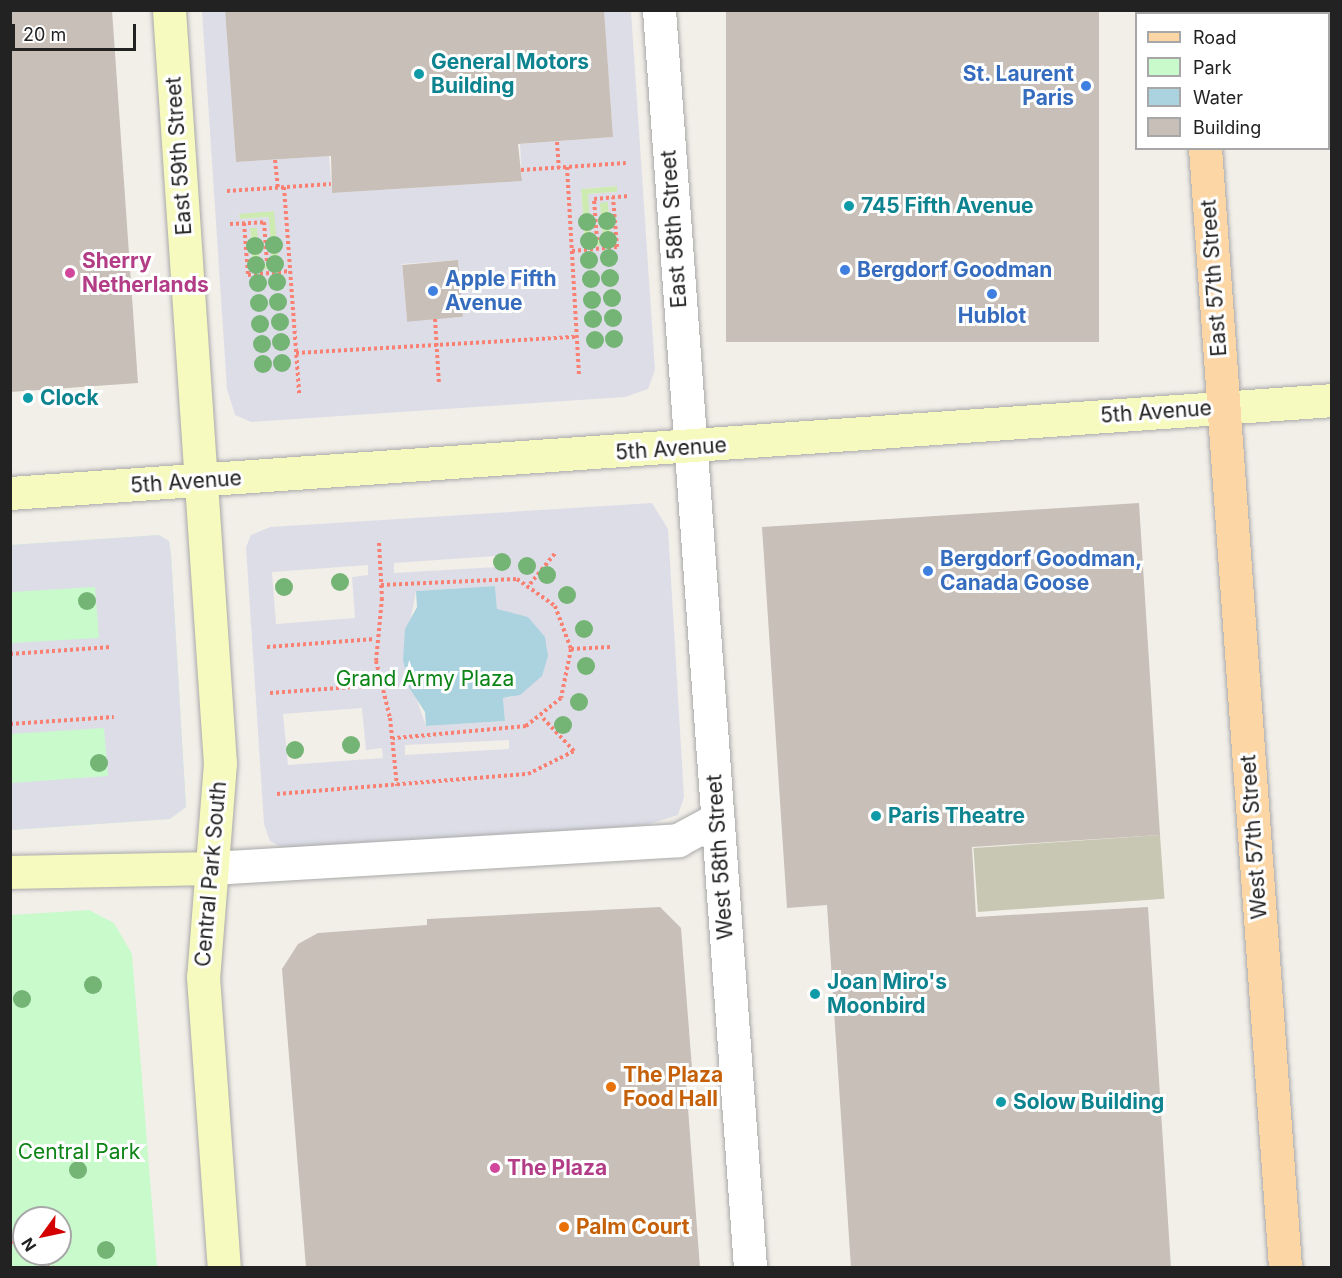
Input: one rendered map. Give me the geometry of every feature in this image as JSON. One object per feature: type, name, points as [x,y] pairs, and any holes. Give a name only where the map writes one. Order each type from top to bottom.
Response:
[{"type":"main road","name":"East 59th Street","points":[[169,10],[201,481]]},
{"type":"main road","name":"East 57th Street","points":[[1205,150],[1224,407]]},
{"type":"main road","name":"5th Avenue","points":[[10,493],[690,447],[1332,400]]},
{"type":"main road","name":"West 57th Street","points":[[1224,407],[1286,1268]]},
{"type":"main road","name":"Central Park South","points":[[201,481],[220,762],[203,977],[224,1268]]},
{"type":"main road","points":[[10,872],[211,868]]},
{"type":"street","name":"East 58th Street","points":[[659,10],[690,447]]},
{"type":"street","name":"West 58th Street","points":[[690,447],[750,1268]]},
{"type":"street","points":[[211,868],[678,840],[717,819]]},
{"type":"path","points":[[557,142],[559,168]]},
{"type":"path","points":[[275,160],[278,188]]},
{"type":"path","points":[[521,170],[626,163]]},
{"type":"path","points":[[567,167],[579,375]]},
{"type":"path","points":[[227,191],[331,184]]},
{"type":"path","points":[[284,187],[299,393]]},
{"type":"path","points":[[597,240],[594,199],[629,196]]},
{"type":"path","points":[[572,251],[617,247],[613,197]]},
{"type":"path","points":[[230,224],[264,222],[267,263]]},
{"type":"path","points":[[244,223],[248,274],[290,272]]},
{"type":"path","points":[[435,319],[439,384]]},
{"type":"path","points":[[296,353],[577,337]]},
{"type":"path","points":[[378,543],[381,585],[375,639],[380,685],[393,738],[397,786]]},
{"type":"path","points":[[530,584],[556,552]]},
{"type":"path","points":[[381,585],[497,576],[530,584],[555,606],[571,649],[561,698],[542,717],[507,730],[393,738]]},
{"type":"path","points":[[267,647],[375,639]]},
{"type":"path","points":[[10,654],[111,647]]},
{"type":"path","points":[[571,649],[610,647]]},
{"type":"path","points":[[270,693],[380,685]]},
{"type":"path","points":[[10,724],[114,717]]},
{"type":"path","points":[[277,794],[501,778],[559,761],[574,751],[542,717]]},
{"type":"shaded area","points":[[202,11],[225,11],[236,162],[329,156],[332,193],[522,181],[520,144],[613,137],[604,11],[631,11],[655,370],[648,389],[625,397],[251,422],[235,415],[227,389]],"holes":[[[617,186],[617,192],[588,194],[591,241],[603,240],[600,203],[608,202],[611,245],[585,246],[581,189]],[[274,211],[279,269],[253,270],[250,228],[257,228],[260,265],[272,264],[269,217],[240,219],[239,214]],[[458,260],[463,317],[407,321],[402,264]]]},
{"type":"shaded area","name":"Grand Army Plaza","points":[[652,503],[668,529],[684,797],[678,815],[646,825],[287,850],[270,841],[264,824],[246,547],[251,535],[270,527]],"holes":[[[496,556],[497,567],[394,573],[394,563]],[[368,565],[368,575],[352,577],[355,618],[276,624],[272,572]],[[495,586],[497,610],[528,617],[547,646],[512,697],[503,698],[505,721],[426,726],[403,660],[416,591]],[[362,708],[366,750],[382,748],[383,758],[288,765],[283,714]],[[509,740],[509,749],[405,755],[405,745]]]},
{"type":"shaded area","points":[[159,535],[169,541],[171,554],[186,807],[170,819],[11,830],[11,783],[108,776],[104,728],[11,734],[11,643],[99,638],[95,587],[11,592],[11,545]]},
{"type":"shaded area","points":[[1160,835],[1164,899],[978,912],[973,848]]},
{"type":"green space","points":[[617,186],[617,192],[588,194],[608,202],[611,245],[585,247],[581,189]]},
{"type":"green space","points":[[275,211],[279,269],[253,270],[250,228],[269,217],[240,219],[239,213]]},
{"type":"green space","points":[[159,535],[169,541],[171,554],[186,807],[170,819],[11,830],[11,545]]},
{"type":"green space","name":"Central Park","points":[[89,910],[114,923],[132,954],[157,1267],[11,1267],[11,915]]},
{"type":"water","points":[[495,586],[497,609],[528,617],[545,637],[548,656],[542,676],[520,695],[503,698],[505,721],[426,726],[425,712],[410,689],[403,660],[405,629],[417,607],[416,591]]},
{"type":"building","name":"Sherry Netherlands","points":[[10,10],[112,10],[138,383],[10,392]]},
{"type":"building","name":"General Motors Building","points":[[225,10],[604,10],[613,137],[518,144],[522,181],[332,193],[331,156],[236,162]]},
{"type":"building","points":[[726,10],[1099,10],[1099,342],[726,342]]},
{"type":"building","name":"Apple Fifth Avenue","points":[[458,260],[463,317],[407,322],[402,265]]},
{"type":"building","points":[[1139,503],[1160,835],[972,847],[976,917],[1148,907],[1171,1268],[851,1268],[827,905],[787,908],[762,527]]},
{"type":"building","name":"The Plaza","points":[[660,907],[681,928],[692,1068],[685,1068],[700,1268],[306,1268],[282,969],[298,944],[318,933],[427,925],[427,919]]},
{"type":"place","name":"General Motors Building","points":[[419,74]]},
{"type":"place","name":"St. Laurent Paris","points":[[1086,86]]},
{"type":"place","name":"745 Fifth Avenue","points":[[849,206]]},
{"type":"place","name":"Bergdorf Goodman","points":[[845,270]]},
{"type":"place","name":"Sherry Netherlands","points":[[70,273]]},
{"type":"place","name":"Apple Fifth Avenue","points":[[433,291]]},
{"type":"place","name":"Hublot","points":[[992,294]]},
{"type":"place","name":"Clock","points":[[28,398]]},
{"type":"place","name":"Bergdorf Goodman, Canada Goose","points":[[928,571]]},
{"type":"place","name":"Paris Theatre","points":[[876,816]]},
{"type":"place","name":"Joan Miro's Moonbird","points":[[815,994]]},
{"type":"place","name":"The Plaza Food Hall","points":[[611,1087]]},
{"type":"place","name":"Solow Building","points":[[1001,1102]]},
{"type":"place","name":"The Plaza","points":[[495,1168]]},
{"type":"place","name":"Palm Court","points":[[564,1227]]}]
